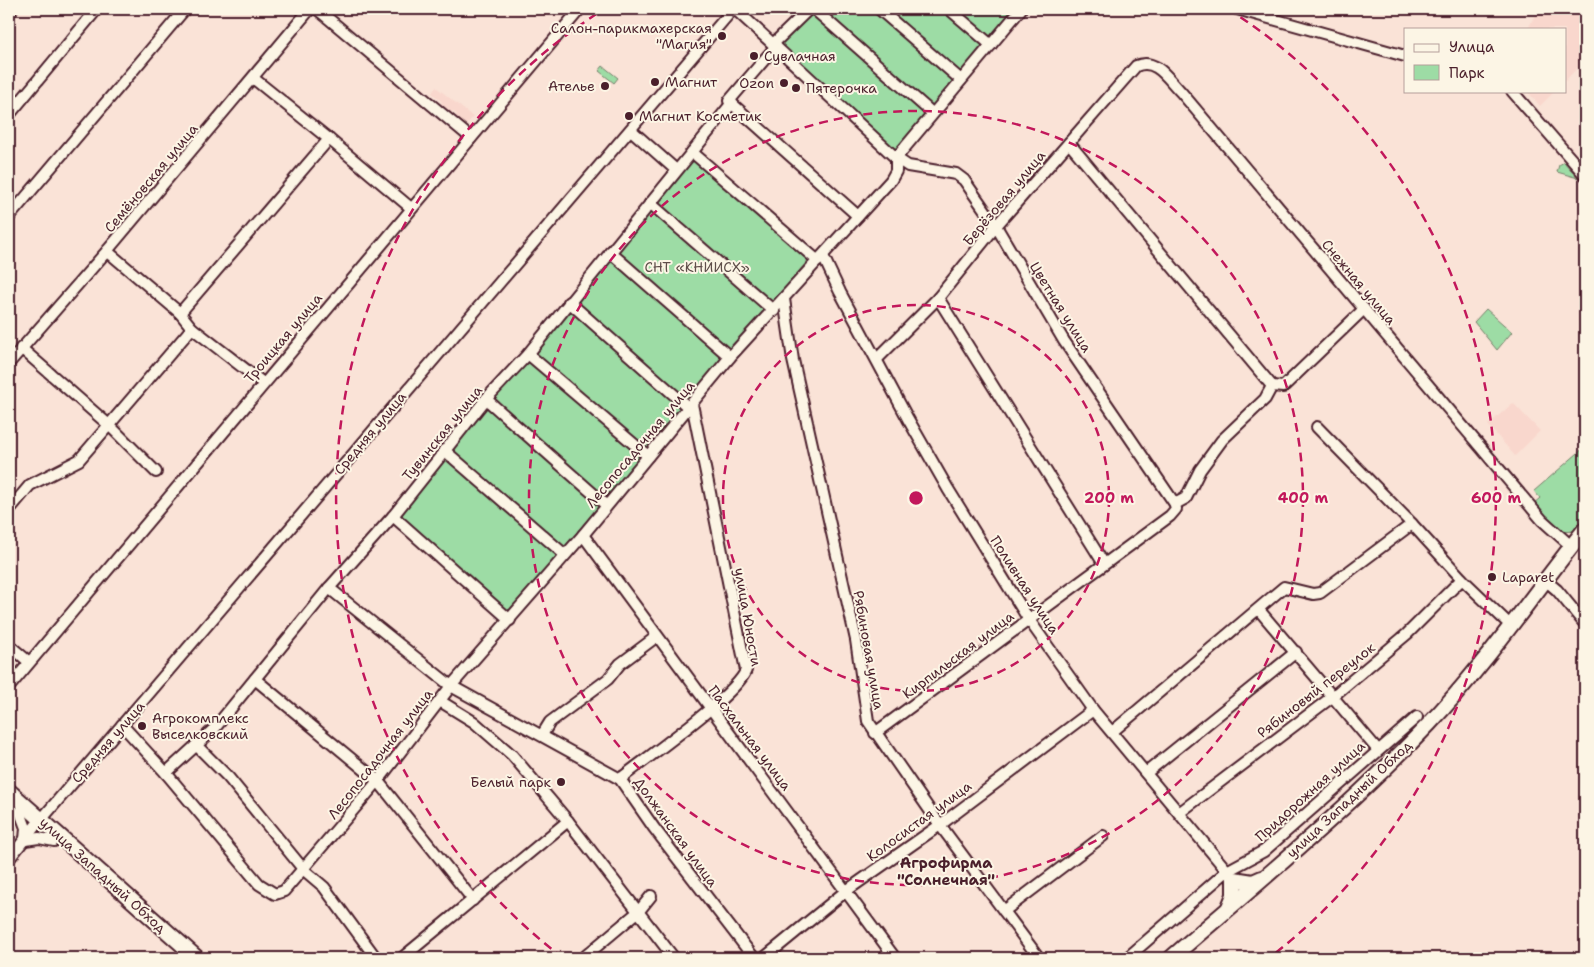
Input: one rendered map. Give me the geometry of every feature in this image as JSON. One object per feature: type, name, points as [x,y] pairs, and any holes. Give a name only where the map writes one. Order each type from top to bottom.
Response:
[{"type":"highway","name":"улица Западный Обход","points":[[1180,958],[1248,896],[1385,779],[1436,728],[1471,688],[1585,529]]},
{"type":"highway","name":"улица Западный Обход","points":[[1171,958],[1227,910],[1248,896],[1265,876],[1380,774],[1464,685],[1510,625],[1585,539]]},
{"type":"highway","name":"улица Западный Обход","points":[[9,792],[54,841],[187,958]]},
{"type":"highway","name":"улица Западный Обход","points":[[9,802],[20,812],[39,823],[197,958]]},
{"type":"highway","points":[[1227,910],[1234,895],[1230,875],[1253,882],[1265,876]]},
{"type":"street","points":[[9,13],[12,9]]},
{"type":"street","points":[[9,115],[97,9]]},
{"type":"street","points":[[9,217],[185,9]]},
{"type":"street","name":"Семёновская улица","points":[[9,363],[107,252],[310,9]]},
{"type":"street","points":[[317,9],[471,138]]},
{"type":"street","name":"Троицкая улица","points":[[9,687],[410,208],[580,9]]},
{"type":"street","name":"Цветная улица","points":[[734,9],[896,158],[908,166],[956,174],[964,180],[996,226],[1064,341],[1176,506]]},
{"type":"street","name":"Средняя улица","points":[[9,859],[734,9]]},
{"type":"street","name":"Тувинская улица","points":[[166,772],[214,729],[328,588],[393,516],[486,399],[528,354],[692,152],[774,45],[809,9]]},
{"type":"street","points":[[814,9],[932,112]]},
{"type":"street","points":[[879,9],[961,80]]},
{"type":"street","points":[[949,9],[991,45]]},
{"type":"street","points":[[1237,9],[1404,56]]},
{"type":"street","name":"Лесопосадочная улица","points":[[166,772],[259,884],[275,894],[284,891],[304,870],[378,781],[451,686],[510,620],[564,554],[583,535],[730,357],[891,180],[896,170],[896,158],[1018,10]]},
{"type":"street","name":"Берёзовая улица","points":[[877,359],[938,298],[996,226],[1136,66],[1144,63],[1154,64]]},
{"type":"street","name":"Снежная улица","points":[[1154,64],[1181,92],[1542,520],[1571,546]]},
{"type":"street","points":[[253,78],[410,208]]},
{"type":"street","points":[[1513,92],[1585,175]]},
{"type":"street","points":[[731,102],[858,216]]},
{"type":"street","points":[[631,130],[676,170]]},
{"type":"street","points":[[180,313],[329,139]]},
{"type":"street","points":[[1069,142],[1272,386],[1284,387],[1364,309]]},
{"type":"street","points":[[692,152],[820,259]]},
{"type":"street","points":[[650,203],[774,310]]},
{"type":"street","points":[[107,252],[180,313],[192,328],[263,383]]},
{"type":"street","points":[[610,252],[730,357]]},
{"type":"street","name":"Поливная улица","points":[[820,259],[948,489],[1030,620],[1093,710],[1248,896]]},
{"type":"street","points":[[938,298],[1104,564]]},
{"type":"street","name":"Рябиновая улица","points":[[784,299],[791,351],[856,640],[868,722],[940,825],[1038,958]]},
{"type":"street","points":[[569,302],[690,406]]},
{"type":"street","points":[[9,510],[30,485],[79,460],[192,328]]},
{"type":"street","points":[[21,348],[110,426],[156,472]]},
{"type":"street","points":[[528,354],[648,456]]},
{"type":"street","name":"Кирпильская улица","points":[[875,733],[1170,516],[1176,506],[1186,498],[1200,470],[1222,440],[1265,399],[1272,386]]},
{"type":"street","points":[[486,399],[606,505]]},
{"type":"street","name":"улица Юности","points":[[620,779],[710,708],[743,679],[746,670],[690,406]]},
{"type":"street","points":[[1316,427],[1412,524],[1462,579],[1510,625]]},
{"type":"street","points":[[444,450],[564,554]]},
{"type":"street","points":[[393,516],[510,620]]},
{"type":"street","points":[[1112,732],[1284,587],[1313,594],[1320,593],[1412,524]]},
{"type":"street","name":"Пасхальная улица","points":[[583,535],[656,637],[895,958]]},
{"type":"street","name":"Рябиновый переулок","points":[[1179,813],[1332,697],[1406,634],[1462,579]]},
{"type":"street","points":[[1548,582],[1580,611],[1585,624]]},
{"type":"street","name":"Должанская улица","points":[[328,588],[451,686],[620,779],[672,852],[754,958]]},
{"type":"street","points":[[1259,610],[1377,749]]},
{"type":"street","points":[[542,735],[550,722],[608,679],[620,664],[656,637]]},
{"type":"street","points":[[9,645],[29,662]]},
{"type":"street","points":[[1146,772],[1296,652]]},
{"type":"street","points":[[255,679],[378,781],[473,900]]},
{"type":"street","points":[[440,701],[474,722],[512,754],[568,820],[674,958]]},
{"type":"street","name":"Колосистая улица","points":[[764,958],[846,891],[940,825],[1093,710]]},
{"type":"street","name":"Придорожная улица","points":[[1127,958],[1230,875],[1264,851],[1377,749],[1417,717]]},
{"type":"street","points":[[122,726],[166,772]]},
{"type":"street","points":[[196,745],[228,777],[304,870],[324,888],[376,958]]},
{"type":"street","points":[[20,812],[25,825],[25,840],[39,838],[54,841]]},
{"type":"street","points":[[402,958],[568,820]]},
{"type":"street","points":[[1004,911],[1103,836]]},
{"type":"street","points":[[583,958],[639,911],[651,896]]},
{"type":"shaded area","points":[[1538,9],[1585,9],[1585,64],[1582,63],[1566,80],[1566,28],[1528,28]]},
{"type":"shaded area","points":[[436,87],[473,117],[465,126],[455,117],[457,115],[453,111],[450,114],[440,105],[442,102],[432,93]]},
{"type":"shaded area","points":[[1528,92],[1554,92],[1540,106]]},
{"type":"shaded area","points":[[1513,403],[1540,431],[1515,456],[1488,425]]},
{"type":"green space","points":[[799,9],[1015,9],[891,155],[769,45]]},
{"type":"green space","points":[[603,66],[618,78],[614,83],[599,71]]},
{"type":"green space","name":"СНТ «КНИИСХ»","points":[[692,148],[816,251],[508,613],[392,509]]},
{"type":"green space","points":[[1564,162],[1578,178],[1557,172],[1559,165]]},
{"type":"green space","points":[[1486,309],[1512,332],[1497,350],[1474,322]]},
{"type":"green space","points":[[1585,447],[1585,522],[1575,531],[1560,532],[1533,504],[1540,498],[1534,491]]},
{"type":"place","name":"Салон-парикмахерская \"Магия\"","points":[[722,36]]},
{"type":"place","name":"Сувлачная","points":[[754,56]]},
{"type":"place","name":"Магнит","points":[[655,82]]},
{"type":"place","name":"Ozon","points":[[784,83]]},
{"type":"place","name":"Ателье","points":[[605,86]]},
{"type":"place","name":"Пятерочка","points":[[796,88]]},
{"type":"place","name":"Магнит Косметик","points":[[629,116]]},
{"type":"place","name":"Laparet","points":[[1492,577]]},
{"type":"place","name":"Агрокомплекс Выселковский","points":[[142,726]]},
{"type":"place","name":"Белый парк","points":[[561,782]]},
{"type":"district","name":"Агрофирма \"Солнечная\"","points":[[946,872]]}]
